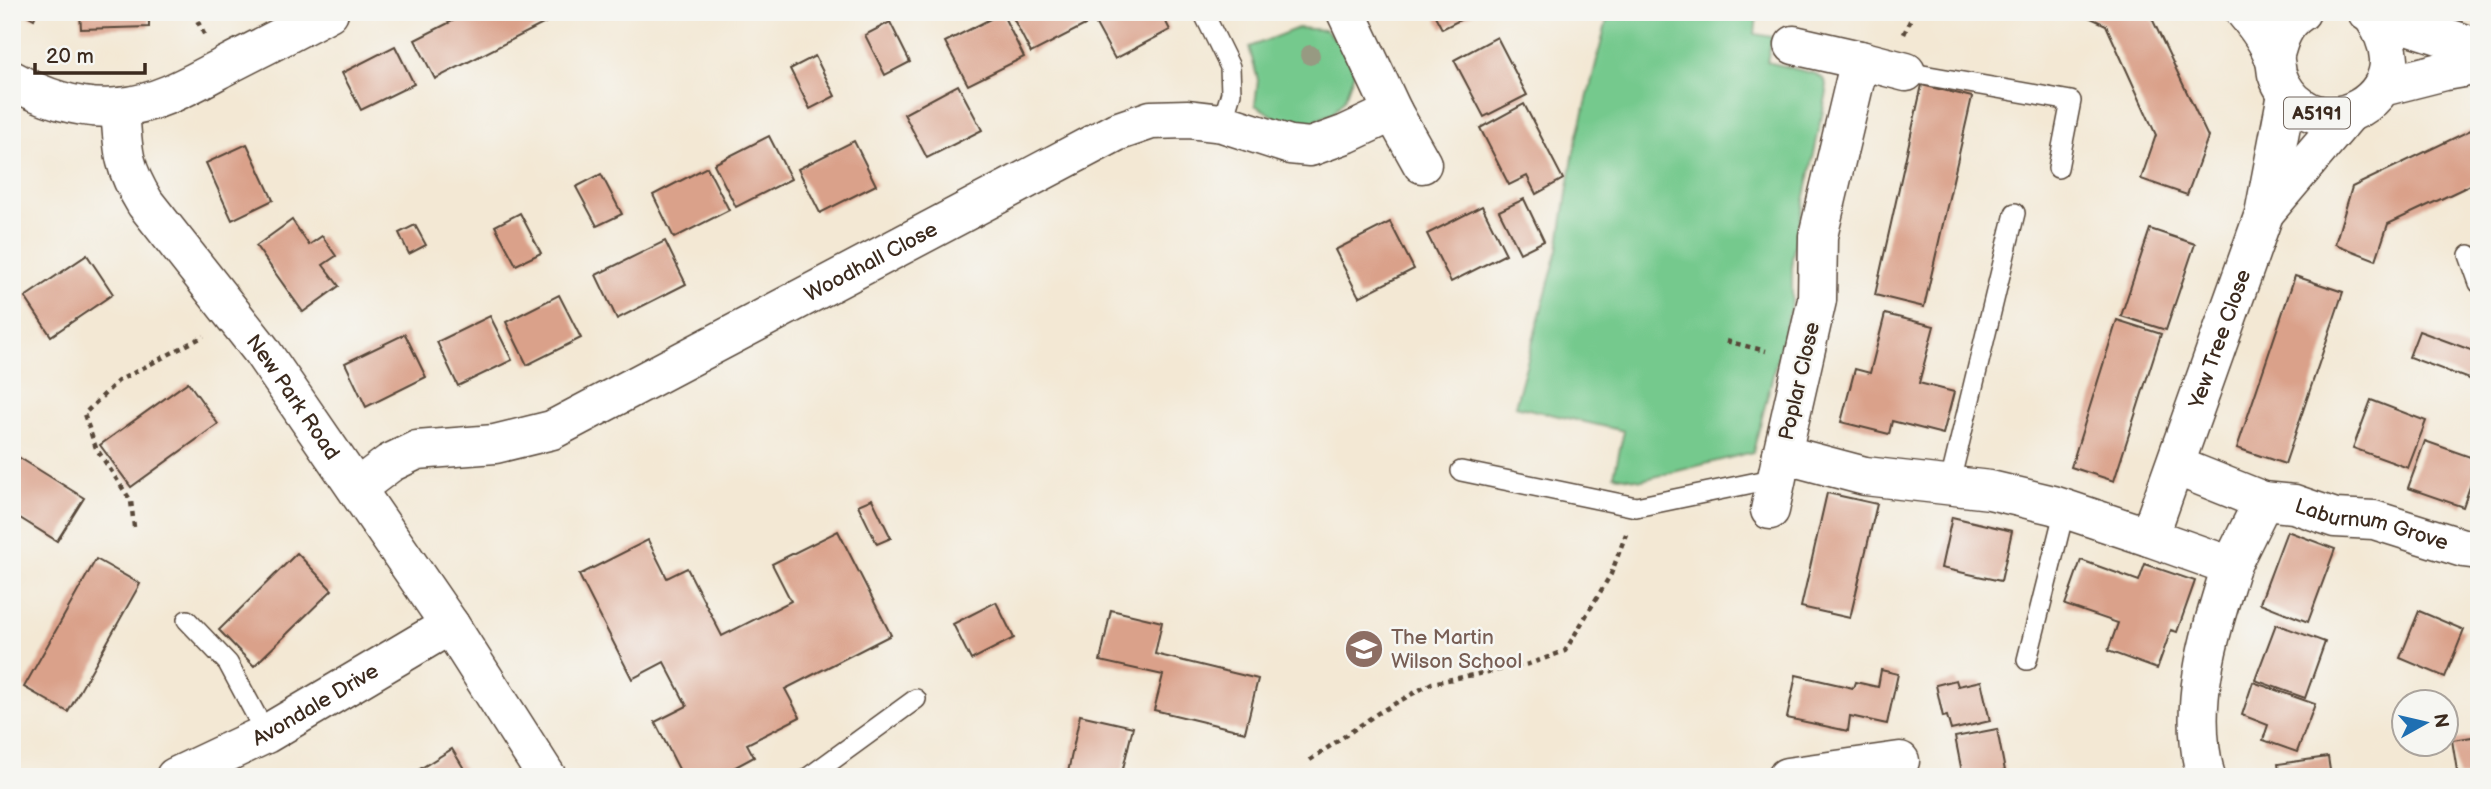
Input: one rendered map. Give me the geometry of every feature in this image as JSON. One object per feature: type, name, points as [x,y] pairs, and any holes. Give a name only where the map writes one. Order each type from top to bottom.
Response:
[{"type":"street","points":[[12,80],[54,100],[86,106],[120,107],[151,100],[185,87],[329,12]]},
{"type":"street","points":[[1346,12],[1393,112],[1422,164]]},
{"type":"street","name":"A5191","points":[[2245,12],[2274,58],[2278,77],[2287,94],[2304,109],[2326,116],[2349,113],[2368,103],[2382,87],[2479,65]]},
{"type":"street","points":[[2274,58],[2279,37],[2290,19],[2301,12]]},
{"type":"street","points":[[2370,13],[2479,48]]},
{"type":"street","points":[[2370,13],[2385,36],[2389,62],[2382,87]]},
{"type":"street","points":[[1794,45],[1906,72]]},
{"type":"street","name":"Poplar Close","points":[[1860,60],[1818,236],[1817,300],[1776,481],[1865,476],[1990,490],[2065,509],[2150,537]]},
{"type":"street","name":"Yew Tree Close","points":[[2150,537],[2264,214],[2287,94]]},
{"type":"street","name":"New Park Road","points":[[120,107],[124,158],[130,178],[145,203],[261,350],[450,625],[547,777]]},
{"type":"street","name":"Woodhall Close","points":[[357,488],[390,463],[417,450],[495,444],[552,430],[1116,131],[1151,120],[1188,119],[1222,123],[1290,145],[1310,147],[1393,112]]},
{"type":"street","name":"Yew Tree Close","points":[[2264,214],[2349,113]]},
{"type":"street","points":[[2176,466],[2263,501],[2231,566],[2207,642],[2200,682],[2199,727],[2206,777]]},
{"type":"street","name":"Laburnum Grove","points":[[2263,501],[2294,504],[2335,518],[2374,520],[2463,548],[2479,550]]},
{"type":"street","points":[[2150,537],[2231,566]]},
{"type":"street","name":"Avondale Drive","points":[[175,777],[265,734],[450,625]]},
{"type":"street","points":[[1787,777],[1900,761]]},
{"type":"lane","points":[[1203,12],[1230,68],[1231,93],[1222,123]]},
{"type":"lane","points":[[1906,72],[2071,101],[2058,168]]},
{"type":"lane","points":[[1949,486],[2015,213]]},
{"type":"lane","points":[[2469,255],[2479,283]]},
{"type":"lane","points":[[1461,471],[1636,507],[1776,481]]},
{"type":"lane","points":[[2027,660],[2065,509]]},
{"type":"lane","points":[[187,620],[228,663],[265,734]]},
{"type":"lane","points":[[810,777],[916,699]]},
{"type":"path","points":[[134,527],[131,501],[96,448],[84,414],[118,381],[236,319]]},
{"type":"path","points":[[1310,760],[1378,713],[1432,683],[1529,664],[1565,651],[1611,574],[1636,507]]},
{"type":"green space","points":[[1609,12],[1749,12],[1757,15],[1755,34],[1772,37],[1767,62],[1816,74],[1825,80],[1827,92],[1792,258],[1792,301],[1753,452],[1642,480],[1614,475],[1624,431],[1515,406],[1558,249],[1574,151]]},
{"type":"green space","points":[[1298,28],[1325,30],[1346,49],[1354,73],[1344,100],[1332,114],[1306,124],[1289,125],[1255,105],[1258,80],[1249,47]]},
{"type":"building","points":[[22,12],[37,12],[34,19]]},
{"type":"building","points":[[80,12],[149,12],[149,27],[81,29]]},
{"type":"building","points":[[470,12],[539,12],[545,23],[435,79],[415,40]]},
{"type":"building","points":[[1010,12],[1080,12],[1087,24],[1031,53]]},
{"type":"building","points":[[1101,12],[1161,12],[1170,30],[1115,59],[1092,17]]},
{"type":"building","points":[[1433,12],[1476,12],[1442,29]]},
{"type":"building","points":[[2078,12],[2149,12],[2208,137],[2187,195],[2141,179],[2156,135],[2106,25]]},
{"type":"building","points":[[1002,13],[1024,57],[968,85],[945,42]]},
{"type":"building","points":[[890,22],[910,62],[885,75],[865,35]]},
{"type":"building","points":[[1497,37],[1527,95],[1484,117],[1454,60]]},
{"type":"building","points":[[395,46],[414,84],[361,110],[342,73]]},
{"type":"building","points":[[815,56],[835,96],[810,109],[790,69]]},
{"type":"building","points":[[958,85],[982,130],[927,158],[904,114]]},
{"type":"building","points":[[1922,85],[1972,97],[1924,307],[1875,295]]},
{"type":"building","points":[[1524,104],[1563,179],[1536,194],[1527,176],[1509,185],[1480,128]]},
{"type":"building","points":[[2479,126],[2479,181],[2388,224],[2376,260],[2335,244],[2352,187]]},
{"type":"building","points":[[769,136],[791,179],[736,207],[714,164]]},
{"type":"building","points":[[854,141],[876,185],[820,213],[798,169]]},
{"type":"building","points":[[247,144],[273,200],[232,220],[206,163]]},
{"type":"building","points":[[707,167],[729,210],[674,238],[653,195]]},
{"type":"building","points":[[601,174],[622,214],[597,226],[576,187]]},
{"type":"building","points":[[1524,199],[1544,241],[1520,253],[1499,211]]},
{"type":"building","points":[[1482,206],[1506,254],[1451,282],[1427,234]]},
{"type":"building","points":[[520,213],[541,253],[516,265],[495,226]]},
{"type":"building","points":[[292,220],[309,245],[322,236],[336,256],[323,265],[339,286],[303,312],[256,246]]},
{"type":"building","points":[[1390,222],[1414,269],[1359,297],[1335,250]]},
{"type":"building","points":[[415,225],[426,245],[409,254],[399,233]]},
{"type":"building","points":[[2150,229],[2195,244],[2166,330],[2121,316]]},
{"type":"building","points":[[665,241],[686,284],[617,319],[596,275]]},
{"type":"building","points":[[87,255],[113,294],[51,336],[25,297]]},
{"type":"building","points":[[2295,276],[2343,292],[2285,464],[2237,448]]},
{"type":"building","points":[[559,295],[581,338],[527,365],[506,322]]},
{"type":"building","points":[[1885,314],[1934,326],[1919,383],[1954,392],[1943,434],[1892,421],[1889,434],[1841,422],[1855,369],[1870,373]]},
{"type":"building","points":[[490,316],[512,360],[458,386],[437,342]]},
{"type":"building","points":[[2117,320],[2161,334],[2114,481],[2071,467]]},
{"type":"building","points":[[2419,331],[2479,353],[2479,369],[2474,381],[2409,357]]},
{"type":"building","points":[[405,334],[426,377],[366,407],[345,363]]},
{"type":"building","points":[[188,382],[218,424],[131,487],[100,445]]},
{"type":"building","points":[[2371,400],[2426,421],[2408,468],[2353,448]]},
{"type":"building","points":[[2425,441],[2479,460],[2463,507],[2408,488]]},
{"type":"building","points":[[12,453],[84,498],[57,541],[12,513]]},
{"type":"building","points":[[1827,493],[1877,504],[1850,618],[1801,607]]},
{"type":"building","points":[[872,499],[891,538],[877,544],[858,505]]},
{"type":"building","points":[[1952,517],[2012,531],[2001,581],[1941,568]]},
{"type":"building","points":[[838,531],[891,635],[785,689],[800,717],[747,744],[754,757],[717,777],[683,777],[655,722],[687,706],[664,662],[632,679],[579,575],[648,540],[667,578],[687,568],[722,636],[791,601],[772,564]]},
{"type":"building","points":[[2287,531],[2335,549],[2308,622],[2260,603]]},
{"type":"building","points":[[297,553],[332,590],[254,666],[219,630]]},
{"type":"building","points":[[96,559],[140,584],[68,712],[24,687]]},
{"type":"building","points":[[2081,560],[2139,581],[2145,564],[2195,581],[2177,632],[2171,630],[2157,669],[2108,651],[2118,623],[2065,605]]},
{"type":"building","points":[[996,602],[1014,638],[971,660],[953,624]]},
{"type":"building","points":[[1111,610],[1162,622],[1155,654],[1258,679],[1245,732],[1154,710],[1163,675],[1100,661]]},
{"type":"building","points":[[2419,611],[2464,630],[2445,677],[2400,658]]},
{"type":"building","points":[[2479,621],[2479,657],[2477,657],[2473,622]]},
{"type":"building","points":[[2276,624],[2325,642],[2305,698],[2255,680]]},
{"type":"building","points":[[1881,670],[1898,674],[1887,724],[1850,716],[1848,731],[1787,718],[1796,675],[1853,688],[1855,682],[1878,687]]},
{"type":"building","points":[[1956,680],[1958,686],[1981,681],[1990,721],[1951,730],[1947,716],[1943,717],[1936,685]]},
{"type":"building","points":[[2253,682],[2315,704],[2297,752],[2263,740],[2268,725],[2242,715]]},
{"type":"building","points":[[1080,715],[1133,727],[1121,777],[1067,777]]},
{"type":"building","points":[[1997,729],[2005,771],[1963,777],[1955,737]]},
{"type":"building","points":[[2479,736],[2479,777],[2458,777],[2455,758],[2460,758],[2460,739]]},
{"type":"building","points":[[452,749],[469,777],[407,777]]},
{"type":"building","points":[[2328,757],[2331,777],[2280,777],[2278,764]]},
{"type":"place","name":"The Martin Wilson School","points":[[1364,649]]}]
